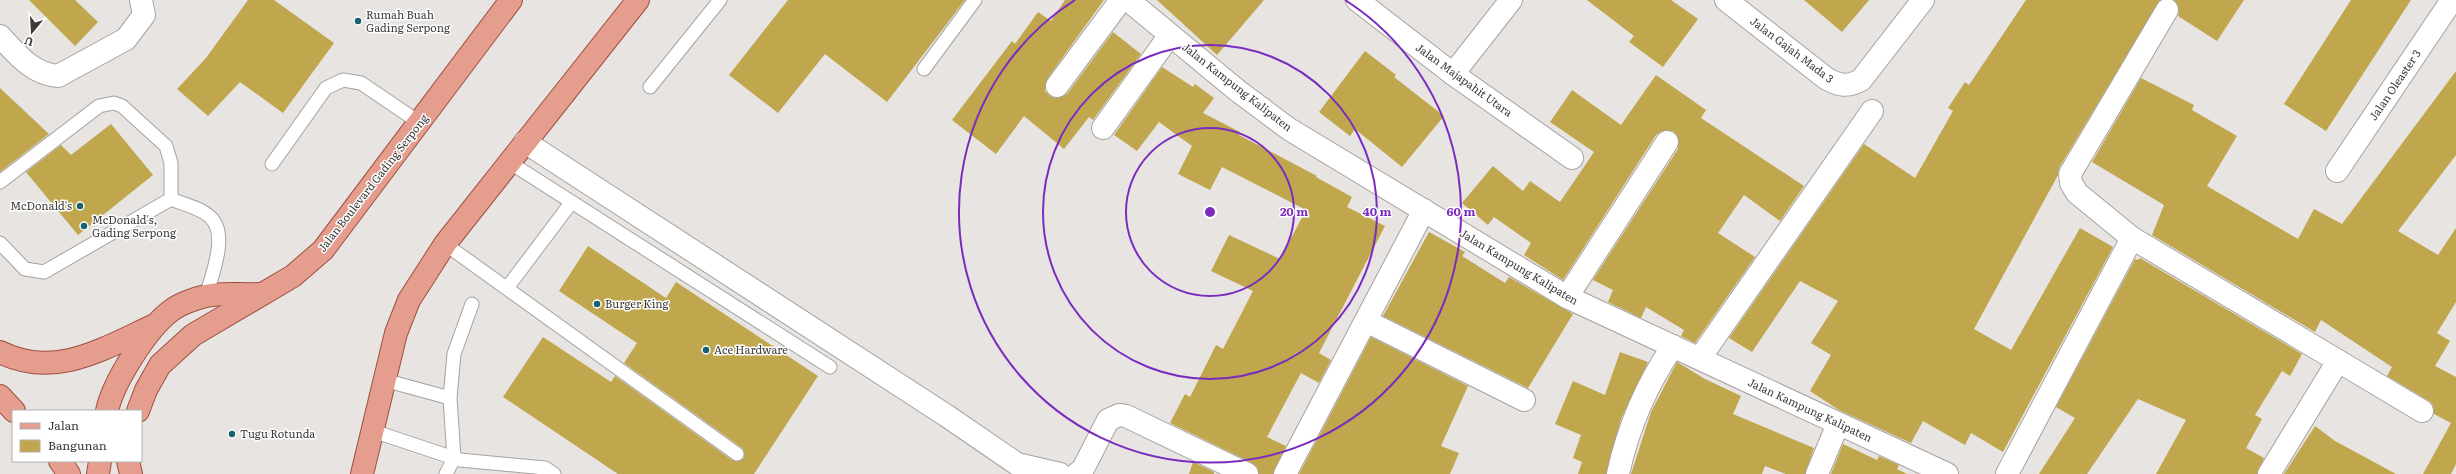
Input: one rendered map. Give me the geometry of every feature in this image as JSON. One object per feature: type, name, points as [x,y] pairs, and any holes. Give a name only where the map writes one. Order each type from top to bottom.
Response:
[{"type":"main road","name":"Jalan Boulevard Gading Serpong","points":[[107,410],[110,398],[120,378],[155,325],[173,309],[206,296],[259,294],[293,276],[323,250],[511,0]]},
{"type":"main road","points":[[362,474],[396,333],[409,300],[445,244],[638,0]]},
{"type":"main road","points":[[138,410],[146,390],[160,365],[193,335],[259,294]]},
{"type":"main road","points":[[0,352],[15,360],[50,364],[72,361],[155,325]]},
{"type":"main road","points":[[0,396],[13,410]]},
{"type":"main road","points":[[61,462],[69,474]]},
{"type":"main road","points":[[98,474],[100,462]]},
{"type":"main road","points":[[128,462],[131,474]]},
{"type":"street","points":[[0,36],[29,66],[46,75],[58,76],[126,39],[144,15],[141,0]]},
{"type":"street","points":[[1057,86],[1122,0]]},
{"type":"street","name":"Jalan Kampung Kalipaten","points":[[1128,0],[1238,91],[1289,129],[1567,297],[1947,474]]},
{"type":"street","name":"Jalan Majapahit Utara","points":[[1357,0],[1453,74],[1572,158]]},
{"type":"street","points":[[1453,74],[1511,0]]},
{"type":"street","name":"Jalan Gajah Mada 3","points":[[1726,0],[1827,79],[1837,85],[1850,86],[1861,80],[1923,0]]},
{"type":"street","name":"Jalan Oleaster 3","points":[[2337,171],[2452,0]]},
{"type":"street","points":[[2167,10],[2070,174],[2071,183],[2077,193],[2132,238],[2422,410]]},
{"type":"street","points":[[1103,128],[1170,35]]},
{"type":"street","points":[[1700,358],[1872,111]]},
{"type":"street","points":[[525,142],[940,412],[1015,469],[1060,474]]},
{"type":"street","points":[[1567,297],[1667,142]]},
{"type":"street","points":[[1286,474],[1424,210]]},
{"type":"street","points":[[2007,474],[2132,238]]},
{"type":"street","points":[[1366,321],[1524,400]]},
{"type":"street","points":[[1618,474],[1641,402],[1660,365],[1673,346]]},
{"type":"street","points":[[2269,474],[2338,361]]},
{"type":"street","points":[[1077,474],[1083,469],[1108,420],[1119,415],[1126,416],[1247,474]]},
{"type":"street","points":[[1817,474],[1838,424]]},
{"type":"lane","points":[[650,87],[720,0]]},
{"type":"lane","points":[[924,69],[975,0]]},
{"type":"lane","points":[[272,164],[326,88],[343,80],[361,83],[420,123]]},
{"type":"lane","points":[[0,182],[99,106],[114,103],[122,106],[166,146],[172,163],[171,198]]},
{"type":"lane","points":[[509,162],[571,204],[830,367]]},
{"type":"lane","points":[[0,243],[25,269],[44,272],[171,198]]},
{"type":"lane","points":[[171,198],[210,216],[217,225],[220,234],[215,266],[206,296]]},
{"type":"lane","points":[[507,288],[571,204]]},
{"type":"lane","points":[[445,244],[737,454]]},
{"type":"lane","points":[[446,474],[454,458],[450,398],[454,354],[472,304]]},
{"type":"lane","points":[[384,380],[450,398]]},
{"type":"lane","points":[[373,431],[454,458],[548,472]]},
{"type":"building","points":[[29,0],[75,0],[98,22],[75,46]]},
{"type":"building","points":[[248,0],[274,0],[334,43],[283,113],[240,82],[208,116],[177,89],[206,58]]},
{"type":"building","points":[[788,0],[965,0],[887,102],[825,54],[778,113],[729,75]]},
{"type":"building","points":[[1065,0],[1104,0],[1047,79],[1045,91],[1050,96],[1056,98],[1067,94],[1113,32],[1141,54],[1093,120],[1089,117],[1064,149],[1024,116],[996,154],[952,120],[1012,41],[1015,44],[1038,12],[1051,21]]},
{"type":"building","points":[[1157,0],[1264,0],[1217,55]]},
{"type":"building","points":[[1587,0],[1671,0],[1698,19],[1663,67],[1629,42],[1634,36]]},
{"type":"building","points":[[1804,0],[1869,0],[1842,32]]},
{"type":"building","points":[[2026,0],[2160,0],[2059,168],[2058,175],[1974,329],[2011,350],[2080,228],[2113,247],[2003,452],[1971,433],[1965,445],[1923,421],[1911,443],[1839,410],[1810,391],[1831,355],[1811,343],[1838,301],[1800,281],[1752,352],[1729,338],[1864,144],[1915,178],[1953,111],[1948,108],[1965,82],[1969,85]]},
{"type":"building","points":[[2174,0],[2244,0],[2217,41],[2178,16],[2179,10]]},
{"type":"building","points":[[2351,0],[2411,0],[2326,131],[2284,104]]},
{"type":"building","points":[[1365,51],[1396,75],[1394,77],[1444,116],[1402,167],[1355,129],[1350,136],[1319,112]]},
{"type":"building","points":[[1162,67],[1193,87],[1195,84],[1214,98],[1203,113],[1240,132],[1239,135],[1317,176],[1316,177],[1352,197],[1347,207],[1385,226],[1319,353],[1331,360],[1319,383],[1301,373],[1267,437],[1286,446],[1273,474],[1259,474],[1257,467],[1252,463],[1170,423],[1185,394],[1190,397],[1216,345],[1223,349],[1253,291],[1211,271],[1229,235],[1280,259],[1306,210],[1222,167],[1210,190],[1178,174],[1192,146],[1159,122],[1137,151],[1114,135]]},
{"type":"building","points":[[2456,71],[2456,155],[2398,231],[2438,255],[2456,228],[2456,302],[2437,333],[2450,341],[2435,366],[2456,377],[2456,464],[2451,474],[2423,474],[2451,423],[2434,414],[2433,405],[2429,401],[2387,376],[2392,367],[2321,320],[2315,332],[2152,235],[2164,205],[2092,162],[2141,78],[2194,105],[2192,110],[2237,136],[2207,186],[2298,239],[2314,209],[2342,224]]},
{"type":"building","points":[[1656,75],[1706,110],[1701,118],[1804,186],[1780,221],[1744,195],[1718,233],[1755,257],[1695,343],[1681,336],[1684,330],[1646,307],[1641,318],[1608,302],[1613,290],[1593,280],[1585,292],[1678,149],[1678,137],[1673,131],[1662,131],[1656,135],[1563,280],[1524,255],[1531,243],[1494,217],[1488,225],[1462,203],[1493,166],[1523,191],[1530,181],[1560,202],[1594,152],[1550,122],[1572,90],[1621,125]]},
{"type":"building","points":[[0,88],[49,134],[0,172]]},
{"type":"building","points":[[111,124],[153,175],[78,235],[26,172],[61,145],[71,155]]},
{"type":"building","points":[[1429,232],[1465,252],[1462,256],[1505,283],[1509,277],[1573,314],[1528,388],[1383,316]]},
{"type":"building","points":[[588,246],[666,298],[676,282],[818,376],[754,474],[618,474],[503,397],[543,337],[611,382],[615,376],[732,460],[740,461],[744,458],[744,451],[742,448],[624,363],[637,343],[559,291]]},
{"type":"building","points":[[2140,258],[2302,354],[2290,376],[2282,371],[2255,415],[2262,419],[2246,448],[2264,458],[2257,474],[2156,474],[2186,420],[2138,399],[2087,474],[2039,474],[2075,418],[2056,407],[2135,259],[2138,260]]},
{"type":"building","points":[[1371,337],[1468,386],[1441,446],[1459,453],[1450,474],[1299,474]]},
{"type":"building","points":[[1620,352],[1648,362],[1621,419],[1606,474],[1578,474],[1582,462],[1573,458],[1581,435],[1555,424],[1573,381],[1605,395]]},
{"type":"building","points":[[1677,362],[1705,379],[1741,396],[1733,414],[1814,448],[1805,474],[1786,474],[1765,466],[1762,474],[1631,474],[1651,412]]},
{"type":"building","points":[[2315,426],[2335,441],[2396,474],[2284,474]]},
{"type":"building","points":[[1843,444],[1877,460],[1879,456],[1899,465],[1897,469],[1907,474],[1831,474]]},
{"type":"building","points":[[1193,462],[1214,472],[1214,474],[1189,474]]},
{"type":"place","name":"Rumah Buah Gading Serpong","points":[[358,21]]},
{"type":"place","name":"McDonald's","points":[[80,206]]},
{"type":"place","name":"McDonald's, Gading Serpong","points":[[84,226]]},
{"type":"place","name":"Burger King","points":[[597,304]]},
{"type":"place","name":"Ace Hardware","points":[[706,350]]},
{"type":"place","name":"Tugu Rotunda","points":[[232,434]]}]
